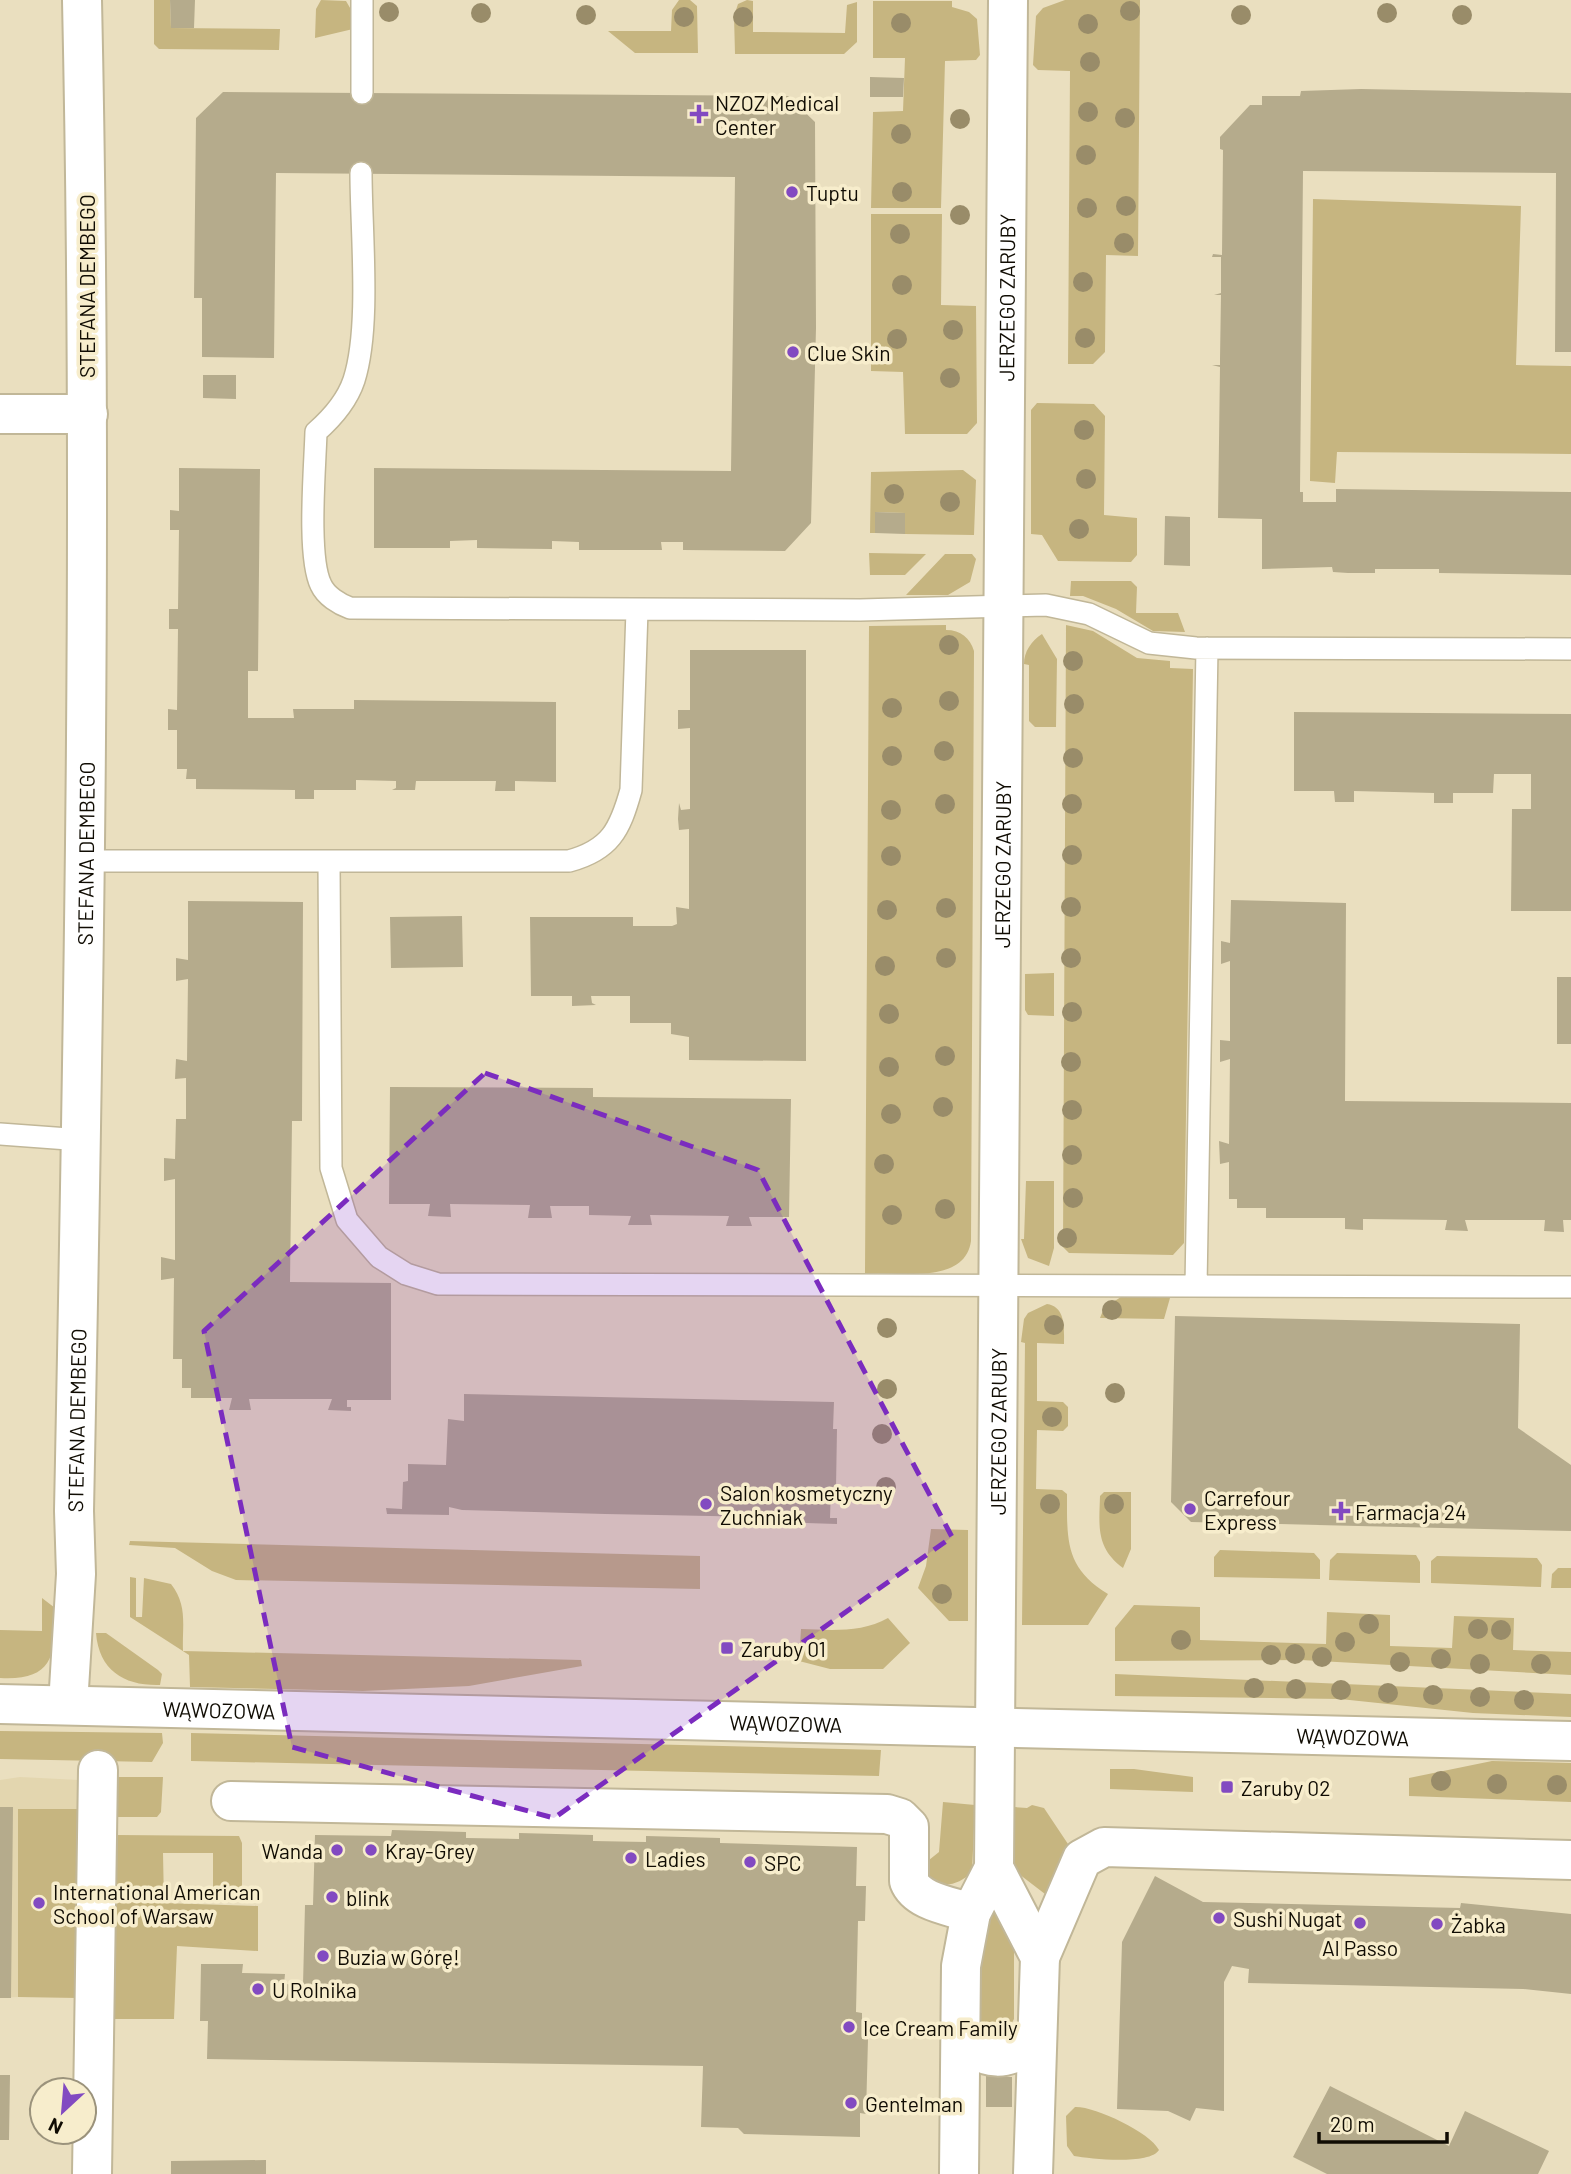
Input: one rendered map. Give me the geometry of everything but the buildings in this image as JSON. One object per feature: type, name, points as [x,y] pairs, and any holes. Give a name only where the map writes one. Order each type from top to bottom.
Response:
[{"type":"street","name":"STEFANA DEMBEGO","points":[[68,1705],[76,1574],[74,1511],[85,862],[88,414],[82,0]]},
{"type":"street","name":"JERZEGO ZARUBY","points":[[994,1868],[993,1729],[1001,1286],[1002,605],[1008,0]]},
{"type":"street","points":[[0,414],[88,414]]},
{"type":"street","name":"WĄWOZOWA","points":[[0,1704],[1571,1741]]},
{"type":"street","points":[[92,2174],[97,1770]]},
{"type":"street","points":[[231,1801],[887,1814],[900,1818],[909,1827],[909,1881],[912,1889],[922,1896],[971,1913]]},
{"type":"street","points":[[1033,2174],[1040,1957],[1082,1859],[1104,1847],[1571,1860]]},
{"type":"street","points":[[958,2174],[961,1966],[971,1913],[994,1868]]},
{"type":"street","points":[[994,1868],[1040,1957]]},
{"type":"street","points":[[960,2030],[976,2050],[997,2057],[1020,2052],[1037,2036]]},
{"type":"lane","points":[[362,0],[362,93]]},
{"type":"lane","points":[[360,173],[362,343],[354,381],[346,398],[330,420],[316,432],[315,563],[321,586],[338,604],[350,608],[860,611],[1046,605],[1079,611],[1109,622],[1134,638],[1149,643],[1207,648],[1571,649]]},
{"type":"lane","points":[[85,862],[569,861],[595,854],[612,837],[624,816],[631,790],[637,610]]},
{"type":"lane","points":[[1196,1286],[1207,648]]},
{"type":"lane","points":[[329,863],[331,1168],[347,1220],[379,1257],[407,1274],[438,1284],[1571,1287]]},
{"type":"lane","points":[[0,1134],[82,1140]]},
{"type":"highlighted area","points":[[485,1073],[758,1170],[952,1537],[554,1818],[292,1747],[204,1331]]},
{"type":"shaded area","points":[[154,0],[170,0],[171,28],[280,29],[279,50],[159,49],[154,44]]},
{"type":"shaded area","points":[[321,0],[346,1],[353,13],[353,29],[315,38],[316,9]]},
{"type":"shaded area","points":[[679,0],[690,0],[697,6],[698,53],[635,53],[608,31],[671,31],[672,10]]},
{"type":"shaded area","points":[[747,0],[753,1],[753,32],[845,33],[847,5],[857,2],[857,42],[844,54],[735,54],[734,16],[738,4]]},
{"type":"shaded area","points":[[1065,0],[1140,0],[1138,256],[1106,255],[1105,352],[1093,364],[1068,364],[1070,71],[1038,70],[1033,65],[1036,16],[1043,8]]},
{"type":"shaded area","points":[[873,1],[952,1],[952,7],[969,12],[977,19],[980,55],[976,60],[945,61],[941,208],[871,208],[873,112],[903,111],[905,58],[873,58]]},
{"type":"shaded area","points":[[1313,199],[1521,206],[1516,365],[1571,366],[1571,454],[1337,452],[1335,483],[1310,481]]},
{"type":"shaded area","points":[[871,214],[942,214],[941,305],[976,306],[977,423],[967,434],[905,434],[903,372],[871,371]]},
{"type":"shaded area","points":[[1037,403],[1094,404],[1105,416],[1104,515],[1137,518],[1137,555],[1131,562],[1058,561],[1042,535],[1031,534],[1031,410]]},
{"type":"shaded area","points":[[963,470],[976,480],[974,535],[905,534],[905,513],[876,512],[875,533],[870,533],[871,472]]},
{"type":"shaded area","points":[[869,553],[926,554],[905,575],[870,575]]},
{"type":"shaded area","points":[[945,554],[972,554],[976,559],[970,582],[948,595],[906,595]]},
{"type":"shaded area","points":[[1071,581],[1131,581],[1137,587],[1136,613],[1178,613],[1185,632],[1153,631],[1116,609],[1083,596],[1070,596]]},
{"type":"shaded area","points":[[946,625],[946,630],[956,631],[964,636],[974,651],[971,1241],[966,1255],[957,1264],[944,1270],[912,1274],[865,1273],[869,626]]},
{"type":"shaded area","points":[[1066,625],[1093,631],[1137,658],[1170,661],[1170,668],[1193,669],[1184,1243],[1173,1255],[1069,1253],[1063,1247]]},
{"type":"shaded area","points":[[1042,634],[1057,659],[1056,727],[1035,727],[1029,721],[1029,665],[1024,664],[1024,660],[1029,647]]},
{"type":"shaded area","points":[[1054,973],[1054,1016],[1028,1015],[1025,1010],[1025,974]]},
{"type":"shaded area","points":[[1026,1181],[1054,1181],[1054,1248],[1049,1266],[1028,1258],[1021,1239],[1024,1239]]},
{"type":"shaded area","points":[[1124,1295],[1170,1298],[1164,1319],[1100,1318],[1104,1308]]},
{"type":"shaded area","points":[[1047,1304],[1058,1309],[1061,1314],[1064,1344],[1037,1343],[1037,1401],[1063,1402],[1068,1407],[1068,1426],[1063,1431],[1037,1430],[1036,1489],[1062,1490],[1067,1494],[1067,1525],[1071,1552],[1083,1574],[1108,1594],[1088,1625],[1022,1625],[1025,1343],[1021,1342],[1024,1319],[1028,1313]]},
{"type":"shaded area","points":[[1104,1492],[1131,1492],[1131,1549],[1123,1568],[1108,1553],[1101,1536],[1100,1496]]},
{"type":"shaded area","points":[[931,1529],[968,1530],[968,1621],[949,1621],[918,1588],[926,1566]]},
{"type":"shaded area","points":[[130,1541],[700,1556],[700,1589],[236,1580],[212,1571],[175,1548],[129,1545]]},
{"type":"shaded area","points":[[1220,1550],[1314,1553],[1320,1560],[1320,1579],[1214,1577],[1214,1557]]},
{"type":"shaded area","points":[[1337,1553],[1416,1555],[1420,1562],[1420,1583],[1329,1580],[1330,1560]]},
{"type":"shaded area","points":[[1437,1556],[1537,1558],[1542,1565],[1541,1587],[1431,1583],[1431,1561]]},
{"type":"shaded area","points":[[1558,1568],[1571,1568],[1571,1588],[1551,1588],[1552,1574]]},
{"type":"shaded area","points":[[130,1577],[136,1578],[136,1617],[142,1617],[144,1578],[171,1584],[182,1608],[183,1651],[581,1660],[582,1666],[469,1686],[363,1691],[190,1687],[189,1655],[130,1617]]},
{"type":"shaded area","points":[[42,1598],[55,1608],[54,1639],[48,1661],[32,1675],[0,1678],[0,1630],[42,1631]]},
{"type":"shaded area","points":[[1134,1605],[1200,1607],[1200,1640],[1326,1644],[1327,1612],[1390,1615],[1390,1646],[1452,1648],[1454,1616],[1514,1618],[1513,1650],[1571,1652],[1571,1675],[1301,1660],[1115,1661],[1115,1628]]},
{"type":"shaded area","points":[[888,1618],[910,1643],[883,1669],[830,1669],[799,1661],[801,1629],[857,1628]]},
{"type":"shaded area","points":[[96,1633],[106,1633],[158,1670],[162,1674],[160,1685],[136,1683],[116,1674],[102,1657]]},
{"type":"shaded area","points":[[1115,1674],[1571,1694],[1571,1717],[1473,1713],[1340,1699],[1115,1696]]},
{"type":"shaded area","points":[[0,1731],[162,1733],[163,1743],[152,1762],[0,1759]]},
{"type":"shaded area","points":[[191,1733],[881,1750],[879,1776],[191,1761]]},
{"type":"shaded area","points":[[1492,1761],[1571,1763],[1571,1802],[1409,1796],[1409,1778]]},
{"type":"shaded area","points":[[1110,1769],[1134,1769],[1193,1777],[1193,1792],[1110,1789]]},
{"type":"shaded area","name":"International American School of Warsaw","points":[[20,1777],[79,1780],[80,1809],[18,1997],[0,1998],[0,1780]]},
{"type":"shaded area","points":[[110,1777],[163,1777],[161,1812],[157,1817],[109,1817]]},
{"type":"shaded area","points":[[943,1802],[975,1805],[972,1872],[952,1884],[938,1883],[932,1879],[924,1864],[939,1852]]},
{"type":"shaded area","points":[[1032,1805],[1044,1808],[1070,1847],[1051,1892],[1045,1894],[1015,1871],[1014,1807],[1027,1808]]},
{"type":"shaded area","name":"International American School of Warsaw","points":[[18,1809],[80,1809],[77,1998],[18,1997]]},
{"type":"shaded area","points":[[239,1836],[242,1843],[242,1892],[213,1890],[213,1853],[163,1853],[164,1903],[258,1906],[258,1951],[177,1946],[174,2019],[107,2019],[111,1837]]},
{"type":"shaded area","points":[[986,1902],[1014,1930],[1014,2019],[1008,2030],[1000,2032],[984,2028],[980,2020],[980,1922]]},
{"type":"shaded area","points":[[1075,2107],[1121,2121],[1145,2136],[1159,2150],[1153,2155],[1133,2159],[1074,2156],[1067,2146],[1066,2116]]},
{"type":"place","name":"NZOZ Medical Center","points":[[699,114]]},
{"type":"place","name":"Tuptu","points":[[792,192]]},
{"type":"place","name":"Clue Skin","points":[[793,352]]},
{"type":"place","name":"Salon kosmetyczny Zuchniak","points":[[706,1504]]},
{"type":"place","name":"Carrefour Express","points":[[1190,1509]]},
{"type":"place","name":"Farmacja 24","points":[[1341,1511]]},
{"type":"place","name":"Zaruby 01","points":[[727,1648]]},
{"type":"place","name":"Zaruby 02","points":[[1227,1787]]},
{"type":"place","name":"Wanda","points":[[337,1850]]},
{"type":"place","name":"Kray-Grey","points":[[371,1850]]},
{"type":"place","name":"Ladies","points":[[631,1858]]},
{"type":"place","name":"SPC","points":[[750,1862]]},
{"type":"place","name":"blink","points":[[332,1897]]},
{"type":"place","name":"International American School of Warsaw","points":[[39,1903]]},
{"type":"place","name":"Sushi Nugat","points":[[1219,1918]]},
{"type":"place","name":"Al Passo","points":[[1360,1923]]},
{"type":"place","name":"Żabka","points":[[1437,1924]]},
{"type":"place","name":"Buzia w Górę!","points":[[323,1956]]},
{"type":"place","name":"U Rolnika","points":[[258,1989]]},
{"type":"place","name":"Ice Cream Family","points":[[849,2027]]},
{"type":"place","name":"Gentelman","points":[[851,2103]]}]
